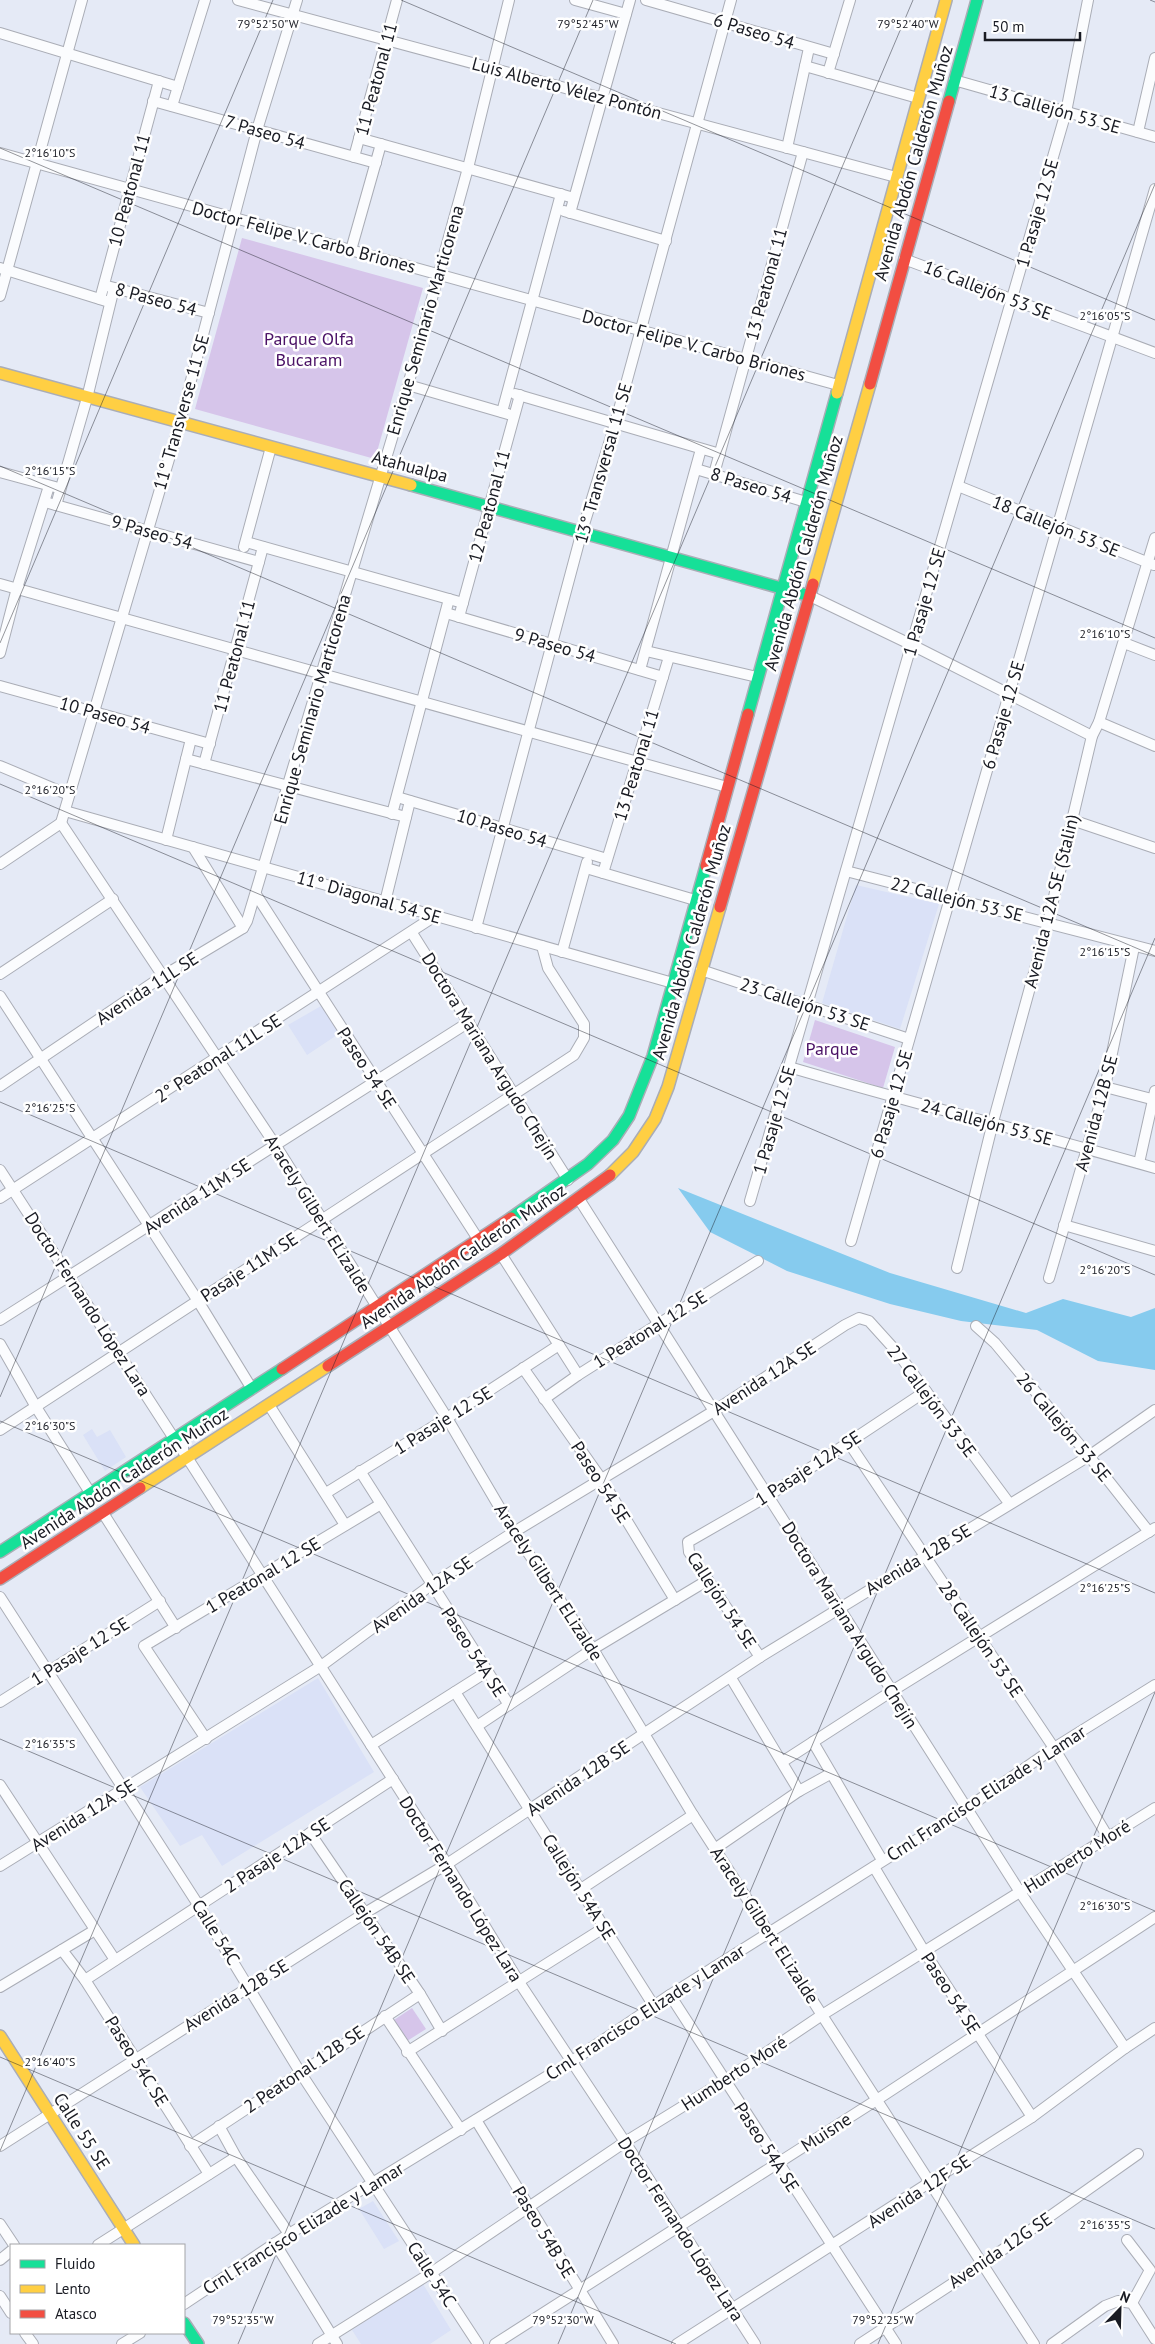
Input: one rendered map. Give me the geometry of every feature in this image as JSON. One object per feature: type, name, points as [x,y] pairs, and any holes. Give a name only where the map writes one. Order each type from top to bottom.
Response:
[{"type":"main road","name":"Avenida Abdón Calderón Muñoz","points":[[0,1552],[189,1431],[568,1180],[614,1139],[629,1117],[647,1073],[673,983],[946,0]]},
{"type":"main road","name":"Avenida Abdón Calderón Muñoz","points":[[0,1580],[390,1327],[579,1200],[625,1161],[652,1123],[668,1087],[810,596],[977,0]]},
{"type":"main road","name":"Atahualpa","points":[[0,374],[582,531],[810,596]]},
{"type":"main road","name":"Calle 55 SE","points":[[0,2036],[133,2244]]},
{"type":"main road","points":[[185,2324],[198,2344]]},
{"type":"street","points":[[0,296],[4,269],[37,164],[82,0]]},
{"type":"street","points":[[172,106],[205,0]]},
{"type":"street","name":"Luis Alberto Vélez Pontón","points":[[238,0],[896,177]]},
{"type":"street","name":"11° Transverse 11 SE","points":[[61,822],[180,422],[257,130],[297,0]]},
{"type":"street","name":"11 Peatonal 11","points":[[354,157],[398,0]]},
{"type":"street","name":"Enrique Seminario Marticorena","points":[[265,868],[439,275],[494,68],[510,0]]},
{"type":"street","points":[[575,0],[613,5],[626,14]]},
{"type":"street","points":[[570,213],[630,0]]},
{"type":"street","name":"6 Paseo 54","points":[[646,0],[834,54]]},
{"type":"street","name":"13° Transversal 11 SE","points":[[476,928],[582,531],[615,424],[732,0]]},
{"type":"street","points":[[828,73],[850,0]]},
{"type":"street","name":"1 Pasaje 12 SE","points":[[750,1201],[1066,112],[1088,0]]},
{"type":"street","points":[[0,33],[178,87]]},
{"type":"street","points":[[787,148],[809,48]]},
{"type":"street","points":[[1138,132],[1155,58]]},
{"type":"street","name":"6 Paseo 54","points":[[805,66],[918,98]]},
{"type":"street","name":"13 Callejón 53 SE","points":[[954,80],[1155,137]]},
{"type":"street","name":"10 Peatonal 11","points":[[56,505],[87,398],[105,301],[130,189],[159,81]]},
{"type":"street","name":"7 Paseo 54","points":[[153,101],[376,163]]},
{"type":"street","points":[[359,138],[574,198]]},
{"type":"street","name":"11 Peatonal 11","points":[[351,250],[381,144]]},
{"type":"street","name":"13 Peatonal 11","points":[[714,474],[803,152]]},
{"type":"street","name":"Doctor Felipe V. Carbo Briones","points":[[0,153],[838,385]]},
{"type":"street","name":"6 Pasaje 12 SE","points":[[851,1241],[1155,189]]},
{"type":"street","points":[[502,412],[561,194]]},
{"type":"street","points":[[557,210],[666,241]]},
{"type":"street","name":"16 Callejón 53 SE","points":[[904,258],[1155,354]]},
{"type":"street","name":"8 Paseo 54","points":[[4,269],[105,301]]},
{"type":"street","name":"8 Paseo 54","points":[[109,287],[209,313]]},
{"type":"street","points":[[408,384],[513,415]]},
{"type":"street","name":"8 Paseo 54","points":[[507,392],[720,454]]},
{"type":"street","name":"12 Peatonal 11","points":[[459,617],[513,415],[520,396]]},
{"type":"street","points":[[242,557],[271,446]]},
{"type":"street","points":[[640,670],[701,449]]},
{"type":"street","name":"8 Paseo 54","points":[[696,469],[806,502]]},
{"type":"street","points":[[0,472],[61,488]]},
{"type":"street","points":[[0,652],[17,588],[49,486]]},
{"type":"street","name":"18 Callejón 53 SE","points":[[958,486],[1152,564]]},
{"type":"street","name":"9 Paseo 54","points":[[45,502],[259,562]]},
{"type":"street","name":"Avenida 12A SE (Stalin)","points":[[957,1268],[993,1122],[1048,922],[1092,736],[1099,722],[1152,564],[1155,538]]},
{"type":"street","points":[[246,542],[463,603]]},
{"type":"street","name":"11 Peatonal 11","points":[[204,764],[263,547]]},
{"type":"street","points":[[0,584],[727,786]]},
{"type":"street","points":[[810,596],[1092,736]]},
{"type":"street","points":[[392,814],[450,599]]},
{"type":"street","name":"9 Paseo 54","points":[[446,613],[663,677]]},
{"type":"street","points":[[1124,643],[1155,655]]},
{"type":"street","points":[[646,651],[757,677]]},
{"type":"street","name":"13 Peatonal 11","points":[[603,873],[669,657]]},
{"type":"street","name":"10 Paseo 54","points":[[0,686],[210,744]]},
{"type":"street","points":[[1099,722],[1155,746]]},
{"type":"street","points":[[166,840],[191,739]]},
{"type":"street","points":[[186,759],[406,817]]},
{"type":"street","points":[[0,766],[69,795]]},
{"type":"street","name":"10 Paseo 54","points":[[397,797],[607,859]]},
{"type":"street","points":[[385,902],[410,801]]},
{"type":"street","name":"11° Diagonal 54 SE","points":[[65,811],[673,983]]},
{"type":"street","points":[[1072,820],[1155,848]]},
{"type":"street","points":[[0,864],[61,822]]},
{"type":"street","name":"Aracely Gilbert ELizalde","points":[[61,822],[276,1146],[447,1418],[514,1532],[593,1649],[643,1735],[693,1815],[716,1848],[875,2101],[1034,2344]]},
{"type":"street","points":[[192,847],[243,928],[248,921],[265,868]]},
{"type":"street","points":[[562,952],[590,854]]},
{"type":"street","points":[[586,868],[695,900]]},
{"type":"street","name":"22 Callejón 53 SE","points":[[846,871],[1155,951]]},
{"type":"street","name":"Paseo 54 SE","points":[[257,896],[478,1239]]},
{"type":"street","points":[[0,974],[113,899]]},
{"type":"street","name":"2° Peatonal 11L SE","points":[[0,1198],[412,933],[435,916]]},
{"type":"street","name":"Avenida 11L SE","points":[[0,1086],[163,976],[243,928]]},
{"type":"street","name":"Doctora Mariana Argudo Chejín","points":[[412,933],[568,1180]]},
{"type":"street","name":"Pasaje 11M SE","points":[[0,1430],[574,1055],[584,1038],[584,1024],[552,975],[542,946]]},
{"type":"street","name":"Avenida 12B SE","points":[[1049,1278],[1105,1087],[1134,947]]},
{"type":"street","name":"23 Callejón 53 SE","points":[[701,970],[910,1039]]},
{"type":"street","points":[[0,996],[198,1301],[252,1389]]},
{"type":"street","name":"Avenida 11M SE","points":[[0,1320],[71,1277],[469,1022]]},
{"type":"street","name":"24 Callejón 53 SE","points":[[789,1067],[892,1098],[993,1122],[1155,1168]]},
{"type":"street","points":[[1105,1087],[1154,1097],[1139,1163]]},
{"type":"street","name":"Doctor Fernando López Lara","points":[[0,1170],[175,1440]]},
{"type":"street","name":"Doctora Mariana Argudo Chejín","points":[[579,1200],[1020,1892],[1124,2048]]},
{"type":"street","points":[[1064,1225],[1155,1251]]},
{"type":"street","points":[[501,1254],[578,1375]]},
{"type":"street","name":"1 Peatonal 12 SE","points":[[544,1399],[578,1375],[758,1261]]},
{"type":"street","name":"27 Callejón 53 SE","points":[[845,1325],[859,1318],[869,1320],[897,1352],[1009,1503]]},
{"type":"street","name":"Avenida 12A SE","points":[[0,1866],[321,1666],[432,1586],[514,1532],[714,1412],[845,1325]]},
{"type":"street","name":"26 Callejón 53 SE","points":[[976,1326],[995,1343],[1152,1530]]},
{"type":"street","points":[[0,1344],[36,1407],[91,1494]]},
{"type":"street","name":"1 Pasaje 12 SE","points":[[326,1493],[447,1418],[558,1345]]},
{"type":"street","name":"Paseo 54 SE","points":[[522,1368],[602,1480],[675,1600]]},
{"type":"street","name":"1 Pasaje 12A SE","points":[[688,1542],[768,1496],[926,1391]]},
{"type":"street","points":[[269,1405],[345,1525]]},
{"type":"street","name":"Avenida 12B SE","points":[[0,2146],[365,1913],[447,1864],[531,1810],[838,1607],[1089,1456],[1155,1410]]},
{"type":"street","points":[[187,1458],[182,1445],[189,1431]]},
{"type":"street","name":"28 Callejón 53 SE","points":[[849,1443],[1054,1748],[1108,1838]]},
{"type":"street","name":"Doctor Fernando López Lara","points":[[187,1458],[447,1864],[519,1982],[625,2142],[754,2344]]},
{"type":"street","name":"Paseo 54A SE","points":[[360,1471],[509,1705]]},
{"type":"street","name":"1 Peatonal 12 SE","points":[[206,1739],[144,1646],[381,1504]]},
{"type":"street","points":[[103,1513],[176,1628]]},
{"type":"street","points":[[782,1762],[892,1691],[981,1638],[1152,1530]]},
{"type":"street","name":"Callejón 54 SE","points":[[688,1542],[689,1552],[760,1657]]},
{"type":"street","points":[[477,1726],[593,1649],[708,1580]]},
{"type":"street","name":"Calle 54C","points":[[0,1597],[199,1906],[300,2072],[478,2344]]},
{"type":"street","name":"1 Pasaje 12 SE","points":[[0,1702],[160,1601]]},
{"type":"street","points":[[371,1745],[488,1671]]},
{"type":"street","points":[[730,1678],[799,1791]]},
{"type":"street","name":"Crnl Francisco Elizade y Lamar","points":[[185,2303],[289,2234],[572,2061],[768,1932],[967,1808],[1054,1748],[1155,1685]]},
{"type":"street","name":"Callejón 54A SE","points":[[455,1692],[654,2006]]},
{"type":"street","points":[[813,1742],[878,1863]]},
{"type":"street","points":[[716,1848],[799,1791],[830,1774]]},
{"type":"street","name":"2 Pasaje 12A SE","points":[[85,1980],[393,1779]]},
{"type":"street","points":[[0,1785],[115,1960]]},
{"type":"street","name":"Humberto Moré","points":[[318,2344],[334,2340],[625,2142],[724,2081],[822,2015],[1155,1808]]},
{"type":"street","points":[[581,1889],[693,1815]]},
{"type":"street","name":"Callejón 54B SE","points":[[310,1833],[420,1994],[442,2031]]},
{"type":"street","name":"Paseo 54 SE","points":[[878,1863],[924,1951],[1032,2117]]},
{"type":"street","name":"Muisne","points":[[494,2344],[875,2101],[1155,1917]]},
{"type":"street","points":[[407,2052],[605,1927]]},
{"type":"street","points":[[0,1987],[95,1930]]},
{"type":"street","name":"Paseo 54C SE","points":[[62,1950],[85,1980],[209,2174]]},
{"type":"street","name":"2 Peatonal 12B SE","points":[[190,2146],[420,1994]]},
{"type":"street","name":"Paseo 54A SE","points":[[670,1996],[832,2247]]},
{"type":"street","points":[[385,2016],[407,2052],[461,2130]]},
{"type":"street","name":"Avenida 12F SE","points":[[677,2344],[832,2247],[1032,2117],[1124,2048],[1155,2028]]},
{"type":"street","name":"Paseo 54B SE","points":[[476,2120],[531,2207],[578,2289],[613,2344]]},
{"type":"street","points":[[219,2126],[236,2157],[289,2234]]},
{"type":"street","name":"Avenida 12G SE","points":[[860,2344],[981,2265],[1138,2154]]},
{"type":"street","points":[[100,2244],[236,2157]]},
{"type":"street","points":[[0,2224],[13,2244]]},
{"type":"street","points":[[1127,2240],[1150,2270],[1132,2303]]},
{"type":"street","points":[[275,2243],[334,2340]]},
{"type":"street","points":[[832,2247],[896,2344]]},
{"type":"street","points":[[1052,2344],[1105,2306],[1118,2301],[1132,2303],[1155,2339]]},
{"type":"street","points":[[122,2344],[138,2334]]},
{"type":"shaded area","points":[[856,885],[939,904],[900,1029],[822,1003]]},
{"type":"shaded area","points":[[321,1006],[340,1033],[307,1055],[288,1025]]},
{"type":"shaded area","points":[[92,1429],[97,1437],[110,1430],[126,1457],[105,1471],[83,1435]]},
{"type":"shaded area","points":[[318,1678],[374,1772],[222,1866],[202,1835],[180,1846],[140,1787]]},
{"type":"shaded area","points":[[373,2201],[399,2241],[384,2249],[359,2209]]},
{"type":"shaded area","points":[[423,2284],[451,2330],[430,2344],[361,2344],[352,2330]]},
{"type":"green space","name":"Parque Olfa Bucaram","points":[[242,238],[423,288],[375,459],[195,409]]},
{"type":"green space","name":"Parque","points":[[815,1020],[895,1047],[883,1088],[803,1062]]},
{"type":"green space","points":[[412,2008],[426,2029],[407,2041],[394,2020]]},
{"type":"water","points":[[678,1188],[890,1273],[1026,1313],[1063,1299],[1131,1317],[1155,1308],[1155,1370],[1098,1361],[1037,1330],[961,1321],[890,1304],[787,1271],[710,1232]]},
{"type":"traffic: fast","points":[[949,101],[977,0]]},
{"type":"traffic: fast","points":[[748,714],[837,393]]},
{"type":"traffic: fast","points":[[411,485],[810,596]]},
{"type":"traffic: fast","points":[[511,1218],[588,1164],[613,1140],[629,1116],[653,1056],[706,866]]},
{"type":"traffic: fast","points":[[0,1552],[282,1369]]},
{"type":"traffic: fast","points":[[185,2324],[198,2344]]},
{"type":"traffic: slow","points":[[837,393],[946,0]]},
{"type":"traffic: slow","points":[[0,373],[411,485]]},
{"type":"traffic: slow","points":[[813,584],[870,384]]},
{"type":"traffic: slow","points":[[610,1175],[633,1152],[655,1119],[668,1087],[720,907]]},
{"type":"traffic: slow","points":[[140,1488],[328,1366]]},
{"type":"traffic: slow","points":[[0,2036],[133,2244]]},
{"type":"traffic: jam","points":[[870,384],[949,101]]},
{"type":"traffic: jam","points":[[720,907],[813,584]]},
{"type":"traffic: jam","points":[[706,866],[748,714]]},
{"type":"traffic: jam","points":[[328,1366],[501,1254],[610,1175]]},
{"type":"traffic: jam","points":[[282,1369],[511,1218]]},
{"type":"traffic: jam","points":[[0,1579],[140,1488]]}]
